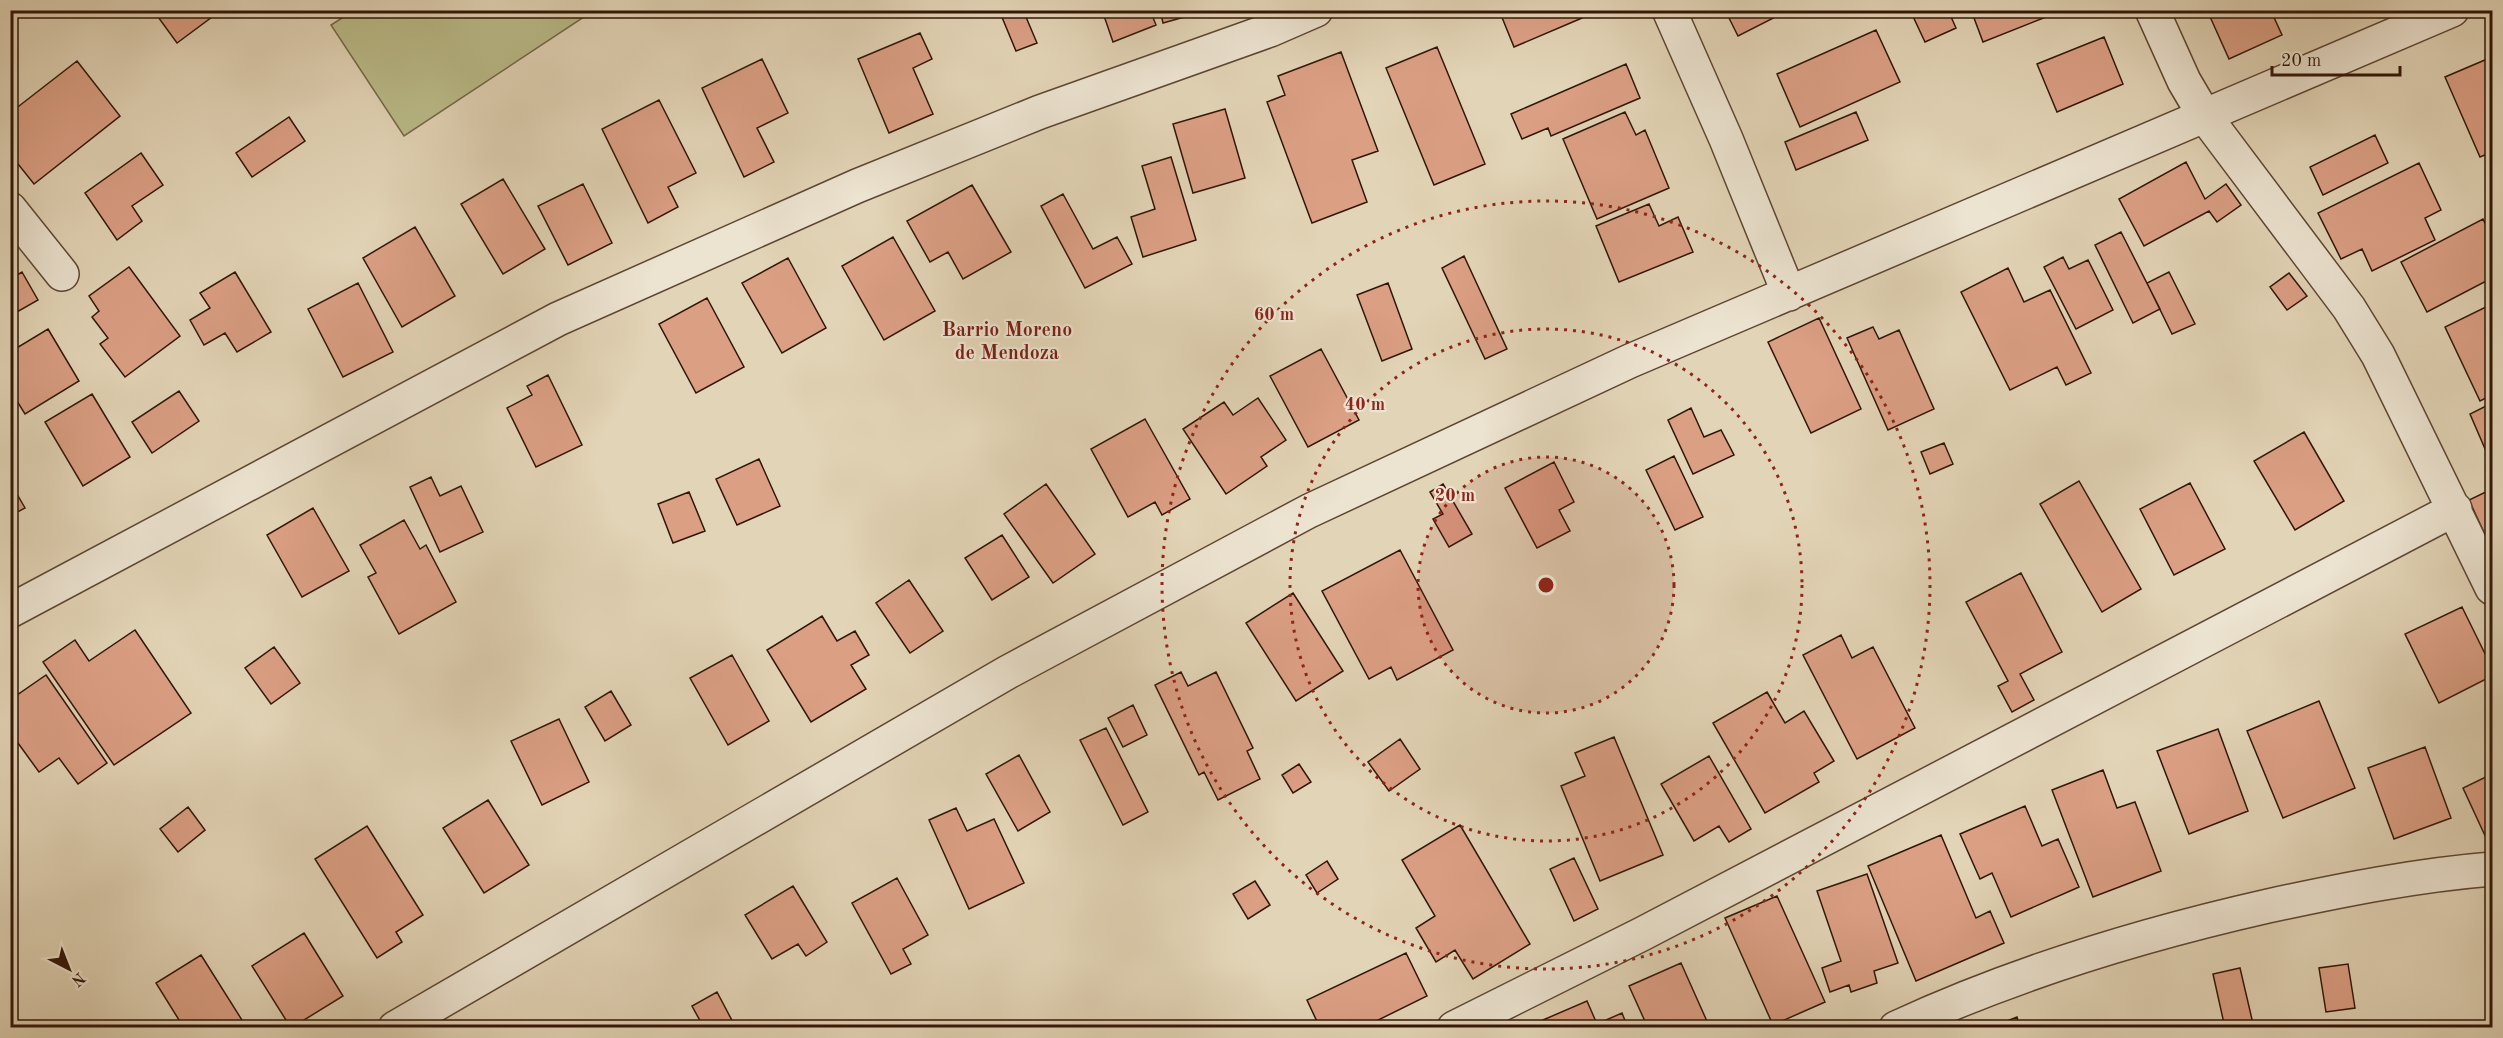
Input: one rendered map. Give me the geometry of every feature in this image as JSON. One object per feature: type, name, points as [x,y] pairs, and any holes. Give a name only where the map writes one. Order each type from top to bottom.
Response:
[{"type":"street","points":[[10,611],[558,319],[857,186],[1040,112],[1270,30],[1316,10]]},
{"type":"street","points":[[1669,10],[1726,139],[1789,294]]},
{"type":"street","points":[[2152,10],[2184,81],[2204,115],[2349,308],[2378,356],[2493,588]]},
{"type":"street","points":[[395,1028],[1008,672],[1310,511],[1630,361],[2452,10]]},
{"type":"street","points":[[10,209],[62,274]]},
{"type":"street","points":[[1454,1028],[1642,934],[2455,509]]},
{"type":"street","points":[[1896,1028],[1961,998],[2062,961],[2210,920],[2346,889],[2454,872],[2493,870]]},
{"type":"green space","points":[[353,11],[593,11],[404,136],[331,25]]},
{"type":"building","points":[[153,10],[220,10],[220,11],[177,43]]},
{"type":"building","points":[[999,10],[1023,10],[1037,43],[1016,51]]},
{"type":"building","points":[[1102,10],[1150,10],[1156,25],[1113,42]]},
{"type":"building","points":[[1160,10],[1194,10],[1195,14],[1163,23]]},
{"type":"building","points":[[1499,10],[1579,10],[1582,18],[1514,47]]},
{"type":"building","points":[[1725,10],[1784,10],[1785,12],[1738,36]]},
{"type":"building","points":[[1910,10],[1948,10],[1956,28],[1925,42]]},
{"type":"building","points":[[1971,10],[2043,10],[2046,17],[1983,42]]},
{"type":"building","points":[[2207,10],[2277,10],[2272,13],[2282,35],[2229,59]]},
{"type":"building","points":[[1876,30],[1900,82],[1800,127],[1777,74]]},
{"type":"building","points":[[920,33],[932,59],[913,68],[933,114],[889,133],[858,59]]},
{"type":"building","points":[[2104,37],[2123,84],[2057,112],[2037,64]]},
{"type":"building","points":[[1437,47],[1485,164],[1434,185],[1386,68]]},
{"type":"building","points":[[1341,52],[1378,151],[1352,160],[1367,202],[1312,223],[1267,102],[1285,95],[1278,76]]},
{"type":"building","points":[[2492,57],[2492,152],[2480,157],[2445,77]]},
{"type":"building","points":[[762,59],[788,113],[757,128],[774,162],[744,177],[702,88]]},
{"type":"building","points":[[77,61],[120,116],[34,184],[10,154],[10,113]]},
{"type":"building","points":[[1626,64],[1640,98],[1551,136],[1548,128],[1522,139],[1511,114]]},
{"type":"building","points":[[659,100],[696,173],[668,187],[678,207],[648,223],[602,129]]},
{"type":"building","points":[[1225,109],[1245,178],[1193,193],[1173,124]]},
{"type":"building","points":[[1625,112],[1636,135],[1645,130],[1669,188],[1597,219],[1563,139]]},
{"type":"building","points":[[1856,112],[1868,140],[1796,170],[1785,142]]},
{"type":"building","points":[[289,117],[305,141],[252,177],[236,153]]},
{"type":"building","points":[[2375,135],[2388,163],[2323,195],[2310,167]]},
{"type":"building","points":[[141,153],[163,185],[132,206],[142,221],[117,240],[85,193]]},
{"type":"building","points":[[1171,157],[1196,240],[1143,257],[1131,217],[1155,209],[1142,166]]},
{"type":"building","points":[[2186,162],[2205,199],[2226,184],[2241,205],[2217,222],[2209,211],[2144,246],[2119,199]]},
{"type":"building","points":[[2419,163],[2441,210],[2425,218],[2435,240],[2372,271],[2362,249],[2341,259],[2318,213]]},
{"type":"building","points":[[503,179],[545,249],[503,274],[461,204]]},
{"type":"building","points":[[583,184],[612,243],[568,265],[538,206]]},
{"type":"building","points":[[972,185],[1011,252],[963,279],[948,252],[930,262],[907,221]]},
{"type":"building","points":[[1063,194],[1093,249],[1117,237],[1132,264],[1085,288],[1041,206]]},
{"type":"building","points":[[1649,204],[1659,226],[1678,217],[1693,252],[1619,282],[1596,226]]},
{"type":"building","points":[[2483,219],[2492,238],[2492,278],[2427,312],[2401,262]]},
{"type":"building","points":[[415,227],[455,296],[402,327],[363,258]]},
{"type":"building","points":[[2121,232],[2160,309],[2133,323],[2095,245]]},
{"type":"building","points":[[893,237],[935,311],[884,340],[842,266]]},
{"type":"building","points":[[1464,256],[1507,349],[1485,359],[1442,268]]},
{"type":"building","points":[[2063,257],[2069,269],[2088,260],[2113,310],[2076,329],[2044,267]]},
{"type":"building","points":[[788,258],[826,328],[782,353],[742,283]]},
{"type":"building","points":[[129,267],[180,336],[125,377],[100,344],[108,338],[92,317],[99,311],[89,296]]},
{"type":"building","points":[[2008,268],[2024,302],[2050,290],[2091,373],[2066,385],[2057,367],[2010,390],[1961,292]]},
{"type":"building","points":[[22,272],[38,300],[10,316],[10,279]]},
{"type":"building","points":[[235,272],[271,332],[237,352],[225,333],[204,345],[190,320],[210,308],[200,293]]},
{"type":"building","points":[[2169,272],[2195,324],[2172,334],[2147,283]]},
{"type":"building","points":[[2289,273],[2307,296],[2287,310],[2270,287]]},
{"type":"building","points":[[358,283],[393,352],[343,377],[308,309]]},
{"type":"building","points":[[1388,283],[1412,349],[1382,361],[1357,295]]},
{"type":"building","points":[[707,298],[744,367],[696,393],[659,324]]},
{"type":"building","points":[[2492,304],[2492,395],[2480,401],[2445,327]]},
{"type":"building","points":[[1819,318],[1861,409],[1811,433],[1768,342]]},
{"type":"building","points":[[1873,327],[1879,339],[1899,330],[1934,409],[1888,430],[1847,338]]},
{"type":"building","points":[[48,329],[79,381],[25,414],[10,390],[10,352]]},
{"type":"building","points":[[1321,349],[1359,420],[1308,447],[1270,376]]},
{"type":"building","points":[[548,375],[582,445],[536,467],[507,408],[532,395],[527,386]]},
{"type":"building","points":[[179,391],[199,421],[152,453],[132,422]]},
{"type":"building","points":[[92,394],[130,457],[83,486],[45,422]]},
{"type":"building","points":[[1258,398],[1286,440],[1261,457],[1267,466],[1226,494],[1183,429],[1224,402],[1233,415]]},
{"type":"building","points":[[2492,403],[2492,465],[2470,414]]},
{"type":"building","points":[[1691,408],[1704,437],[1721,430],[1734,455],[1693,474],[1668,420]]},
{"type":"building","points":[[1145,419],[1190,499],[1162,515],[1155,502],[1128,517],[1091,449]]},
{"type":"building","points":[[2304,432],[2344,501],[2295,530],[2254,461]]},
{"type":"building","points":[[1944,443],[1953,464],[1930,474],[1921,452]]},
{"type":"building","points":[[1674,456],[1703,517],[1675,530],[1646,470]]},
{"type":"building","points":[[759,459],[780,506],[737,525],[716,479]]},
{"type":"building","points":[[1554,462],[1574,502],[1559,510],[1570,531],[1537,548],[1505,488]]},
{"type":"building","points":[[431,477],[440,496],[461,486],[483,532],[440,552],[410,487]]},
{"type":"building","points":[[2079,481],[2141,589],[2102,612],[2040,504]]},
{"type":"building","points":[[10,482],[25,508],[10,516]]},
{"type":"building","points":[[2190,483],[2225,549],[2174,575],[2140,509]]},
{"type":"building","points":[[1046,484],[1095,554],[1053,583],[1004,514]]},
{"type":"building","points":[[1443,484],[1472,534],[1449,547],[1433,519],[1443,514],[1430,492]]},
{"type":"building","points":[[2492,489],[2492,550],[2469,500]]},
{"type":"building","points":[[689,492],[705,531],[673,543],[658,504]]},
{"type":"building","points":[[313,508],[349,571],[302,597],[267,535]]},
{"type":"building","points":[[404,520],[420,549],[426,545],[456,602],[399,634],[368,577],[376,573],[360,545]]},
{"type":"building","points":[[1002,535],[1029,577],[992,600],[965,558]]},
{"type":"building","points":[[1400,550],[1453,650],[1397,680],[1391,667],[1369,679],[1322,591]]},
{"type":"building","points":[[2021,573],[2062,652],[2020,674],[2034,700],[2012,712],[1998,686],[2008,681],[1966,602]]},
{"type":"building","points":[[909,580],[943,631],[910,653],[876,603]]},
{"type":"building","points":[[1293,593],[1343,671],[1296,701],[1246,623]]},
{"type":"building","points":[[2462,607],[2492,668],[2492,676],[2439,703],[2405,634]]},
{"type":"building","points":[[822,616],[837,641],[855,631],[869,655],[851,665],[866,689],[811,722],[767,650]]},
{"type":"building","points":[[135,630],[191,713],[114,765],[43,662],[75,640],[89,661]]},
{"type":"building","points":[[1841,635],[1852,658],[1873,647],[1915,728],[1857,759],[1803,655]]},
{"type":"building","points":[[274,647],[300,683],[271,704],[245,668]]},
{"type":"building","points":[[732,655],[769,721],[728,745],[690,678]]},
{"type":"building","points":[[1181,672],[1188,686],[1216,672],[1253,748],[1247,751],[1260,779],[1218,800],[1204,772],[1199,775],[1155,685]]},
{"type":"building","points":[[46,675],[107,763],[78,784],[59,758],[39,772],[10,732],[10,700]]},
{"type":"building","points":[[611,691],[631,725],[605,741],[585,707]]},
{"type":"building","points":[[1767,692],[1785,723],[1804,711],[1834,761],[1814,773],[1819,782],[1765,813],[1713,723]]},
{"type":"building","points":[[2319,701],[2355,788],[2283,818],[2247,731]]},
{"type":"building","points":[[1133,705],[1147,735],[1123,747],[1108,718]]},
{"type":"building","points":[[559,719],[589,782],[542,805],[511,741]]},
{"type":"building","points":[[1106,728],[1148,812],[1123,825],[1080,740]]},
{"type":"building","points":[[2218,729],[2248,811],[2189,834],[2157,751]]},
{"type":"building","points":[[1614,737],[1663,855],[1600,881],[1561,786],[1585,776],[1575,753]]},
{"type":"building","points":[[1400,739],[1420,769],[1389,791],[1368,762]]},
{"type":"building","points":[[2425,747],[2451,818],[2394,839],[2368,768]]},
{"type":"building","points":[[1019,755],[1050,812],[1018,831],[986,774]]},
{"type":"building","points":[[1709,756],[1751,829],[1729,842],[1719,826],[1694,841],[1661,784]]},
{"type":"building","points":[[1299,764],[1311,782],[1293,793],[1282,775]]},
{"type":"building","points":[[2103,770],[2117,808],[2135,802],[2161,871],[2093,897],[2052,790]]},
{"type":"building","points":[[2492,774],[2492,837],[2487,840],[2463,788]]},
{"type":"building","points":[[488,800],[529,865],[484,893],[443,828]]},
{"type":"building","points":[[2025,806],[2042,846],[2058,839],[2079,887],[2011,917],[1992,873],[1980,879],[1960,834]]},
{"type":"building","points":[[188,807],[205,830],[178,852],[160,829]]},
{"type":"building","points":[[956,808],[967,831],[994,819],[1024,883],[969,909],[929,820]]},
{"type":"building","points":[[1460,825],[1530,944],[1473,979],[1455,950],[1436,962],[1416,928],[1435,916],[1402,860]]},
{"type":"building","points":[[367,826],[423,915],[396,932],[402,942],[377,958],[315,859]]},
{"type":"building","points":[[1941,835],[1976,918],[1990,911],[2004,943],[1916,981],[1868,866]]},
{"type":"building","points":[[1574,858],[1598,909],[1574,921],[1550,869]]},
{"type":"building","points":[[1327,861],[1338,879],[1317,893],[1306,875]]},
{"type":"building","points":[[1867,874],[1898,963],[1874,971],[1877,983],[1851,992],[1849,985],[1830,992],[1822,968],[1841,961],[1817,891]]},
{"type":"building","points":[[897,878],[928,935],[903,949],[911,964],[891,974],[852,903]]},
{"type":"building","points":[[1255,881],[1270,905],[1248,919],[1233,894]]},
{"type":"building","points":[[793,886],[827,942],[806,956],[798,944],[772,959],[745,915]]},
{"type":"building","points":[[1777,896],[1825,1002],[1773,1025],[1725,918]]},
{"type":"building","points":[[304,933],[343,996],[291,1028],[252,966]]},
{"type":"building","points":[[1406,953],[1427,996],[1362,1028],[1320,1028],[1307,1000]]},
{"type":"building","points":[[201,955],[247,1028],[184,1028],[156,983]]},
{"type":"building","points":[[1681,963],[1710,1028],[1648,1028],[1629,986]]},
{"type":"building","points":[[2348,964],[2355,1008],[2326,1012],[2319,968]]},
{"type":"building","points":[[2240,968],[2254,1028],[2225,1028],[2213,974]]},
{"type":"building","points":[[717,992],[736,1028],[704,1028],[692,1006]]},
{"type":"building","points":[[1587,1001],[1597,1024],[1622,1013],[1628,1028],[1546,1028],[1543,1020]]},
{"type":"building","points":[[2017,1017],[2020,1028],[1989,1028]]},
{"type":"district","name":"Barrio Moreno de Mendoza","points":[[1007,342]]}]
